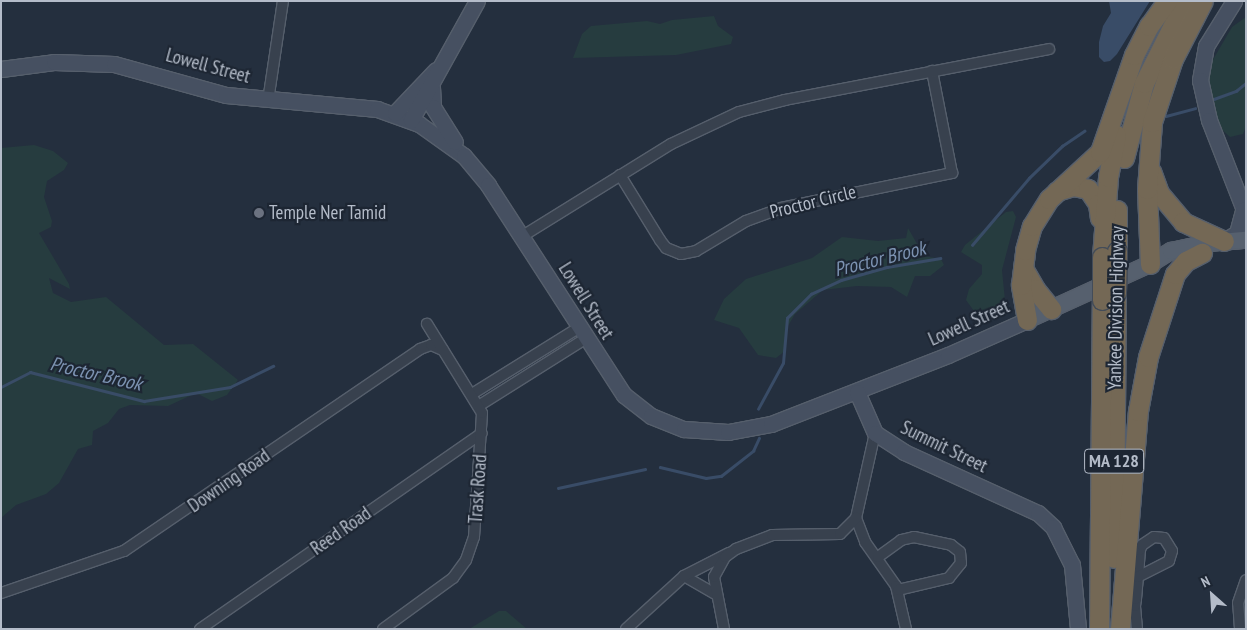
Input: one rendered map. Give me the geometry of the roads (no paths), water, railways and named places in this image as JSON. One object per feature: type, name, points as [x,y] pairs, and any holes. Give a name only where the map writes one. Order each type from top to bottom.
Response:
[{"type":"highway","points":[[1027,320],[1021,285],[1032,226],[1056,192],[1100,152],[1134,55],[1149,26],[1169,1]]},
{"type":"highway","name":"Yankee Division Highway","points":[[1099,629],[1110,254],[1108,177],[1120,119],[1144,48],[1169,1]]},
{"type":"highway","name":"Yankee Division Highway","points":[[1110,254],[1118,197],[1134,114],[1157,52],[1185,1]]},
{"type":"highway","points":[[1150,264],[1148,158],[1152,122],[1163,84],[1204,1]]},
{"type":"highway","points":[[1148,158],[1154,183],[1174,212],[1194,230],[1224,241]]},
{"type":"highway","points":[[1056,192],[1081,186],[1094,196],[1110,254]]},
{"type":"highway","points":[[1120,629],[1138,411],[1148,357],[1175,274],[1186,261],[1202,253]]},
{"type":"highway","points":[[1023,268],[1035,289],[1051,309]]},
{"type":"highway","name":"Yankee Division Highway","points":[[1109,296],[1114,629]]},
{"type":"main road","points":[[411,120],[432,86],[439,67],[477,1]]},
{"type":"main road","points":[[1224,241],[1237,233],[1244,213],[1204,106],[1200,80],[1206,46],[1234,1]]},
{"type":"main road","name":"Lowell Street","points":[[1,69],[54,62],[114,64],[226,95],[268,101],[360,107],[395,113],[411,120],[445,140],[464,156],[488,185],[582,333],[626,397],[651,416],[684,429],[717,432],[749,429],[857,392],[1027,320],[1181,248],[1224,241],[1246,240]]},
{"type":"main road","points":[[395,113],[439,67]]},
{"type":"main road","points":[[432,86],[433,107],[436,115],[464,156]]},
{"type":"main road","name":"Lowell Street","points":[[1150,264],[1202,253],[1246,249]]},
{"type":"main road","name":"Summit Street","points":[[857,392],[875,433],[904,452],[1038,513],[1060,538],[1072,565],[1078,629]]},
{"type":"street","points":[[268,101],[283,1]]},
{"type":"street","points":[[521,237],[686,135],[739,112],[785,100],[1049,49]]},
{"type":"street","name":"Proctor Circle","points":[[620,175],[666,248],[681,254],[696,251],[746,221],[781,208],[952,173],[932,72]]},
{"type":"street","points":[[427,324],[480,405],[582,333]]},
{"type":"street","points":[[472,394],[582,333]]},
{"type":"street","name":"Downing Road","points":[[1,593],[124,551],[420,349],[431,345],[443,350]]},
{"type":"street","name":"Trask Road","points":[[383,629],[444,586],[466,560],[476,525],[482,433],[480,405]]},
{"type":"street","name":"Reed Road","points":[[200,629],[482,433]]},
{"type":"street","points":[[840,534],[856,518],[875,433]]},
{"type":"street","points":[[856,518],[865,542],[878,557],[898,590],[906,629]]},
{"type":"street","points":[[626,629],[684,576],[736,549],[772,535],[840,534],[865,542]]},
{"type":"street","points":[[878,557],[901,540],[914,537],[951,545],[960,552],[961,564],[949,578],[898,590]]},
{"type":"street","points":[[724,629],[715,594],[717,570],[736,549]]},
{"type":"street","points":[[684,576],[715,594]]},
{"type":"street","points":[[1137,629],[1138,577]]},
{"type":"street","points":[[1240,629],[1238,603],[1246,580]]},
{"type":"water","points":[[1109,1],[1150,1],[1117,54],[1110,61],[1104,62],[1099,57],[1099,42],[1103,26],[1111,13]]},
{"type":"waterway","name":"Proctor Brook","points":[[1211,100],[1236,91],[1246,83]]},
{"type":"waterway","name":"Proctor Brook","points":[[1166,116],[1195,108]]},
{"type":"waterway","name":"Proctor Brook","points":[[972,245],[1029,178],[1062,146],[1084,131]]},
{"type":"waterway","name":"Proctor Brook","points":[[758,409],[783,363],[787,318],[811,294],[841,280],[887,267],[940,258]]},
{"type":"waterway","name":"Proctor Brook","points":[[1,387],[30,372],[144,401],[230,387],[273,366]]},
{"type":"waterway","name":"Proctor Brook","points":[[660,467],[706,478],[721,476],[753,451],[759,438]]},
{"type":"waterway","name":"Proctor Brook","points":[[558,488],[645,469]]},
{"type":"place","name":"Temple Ner Tamid","points":[[259,213]]}]
